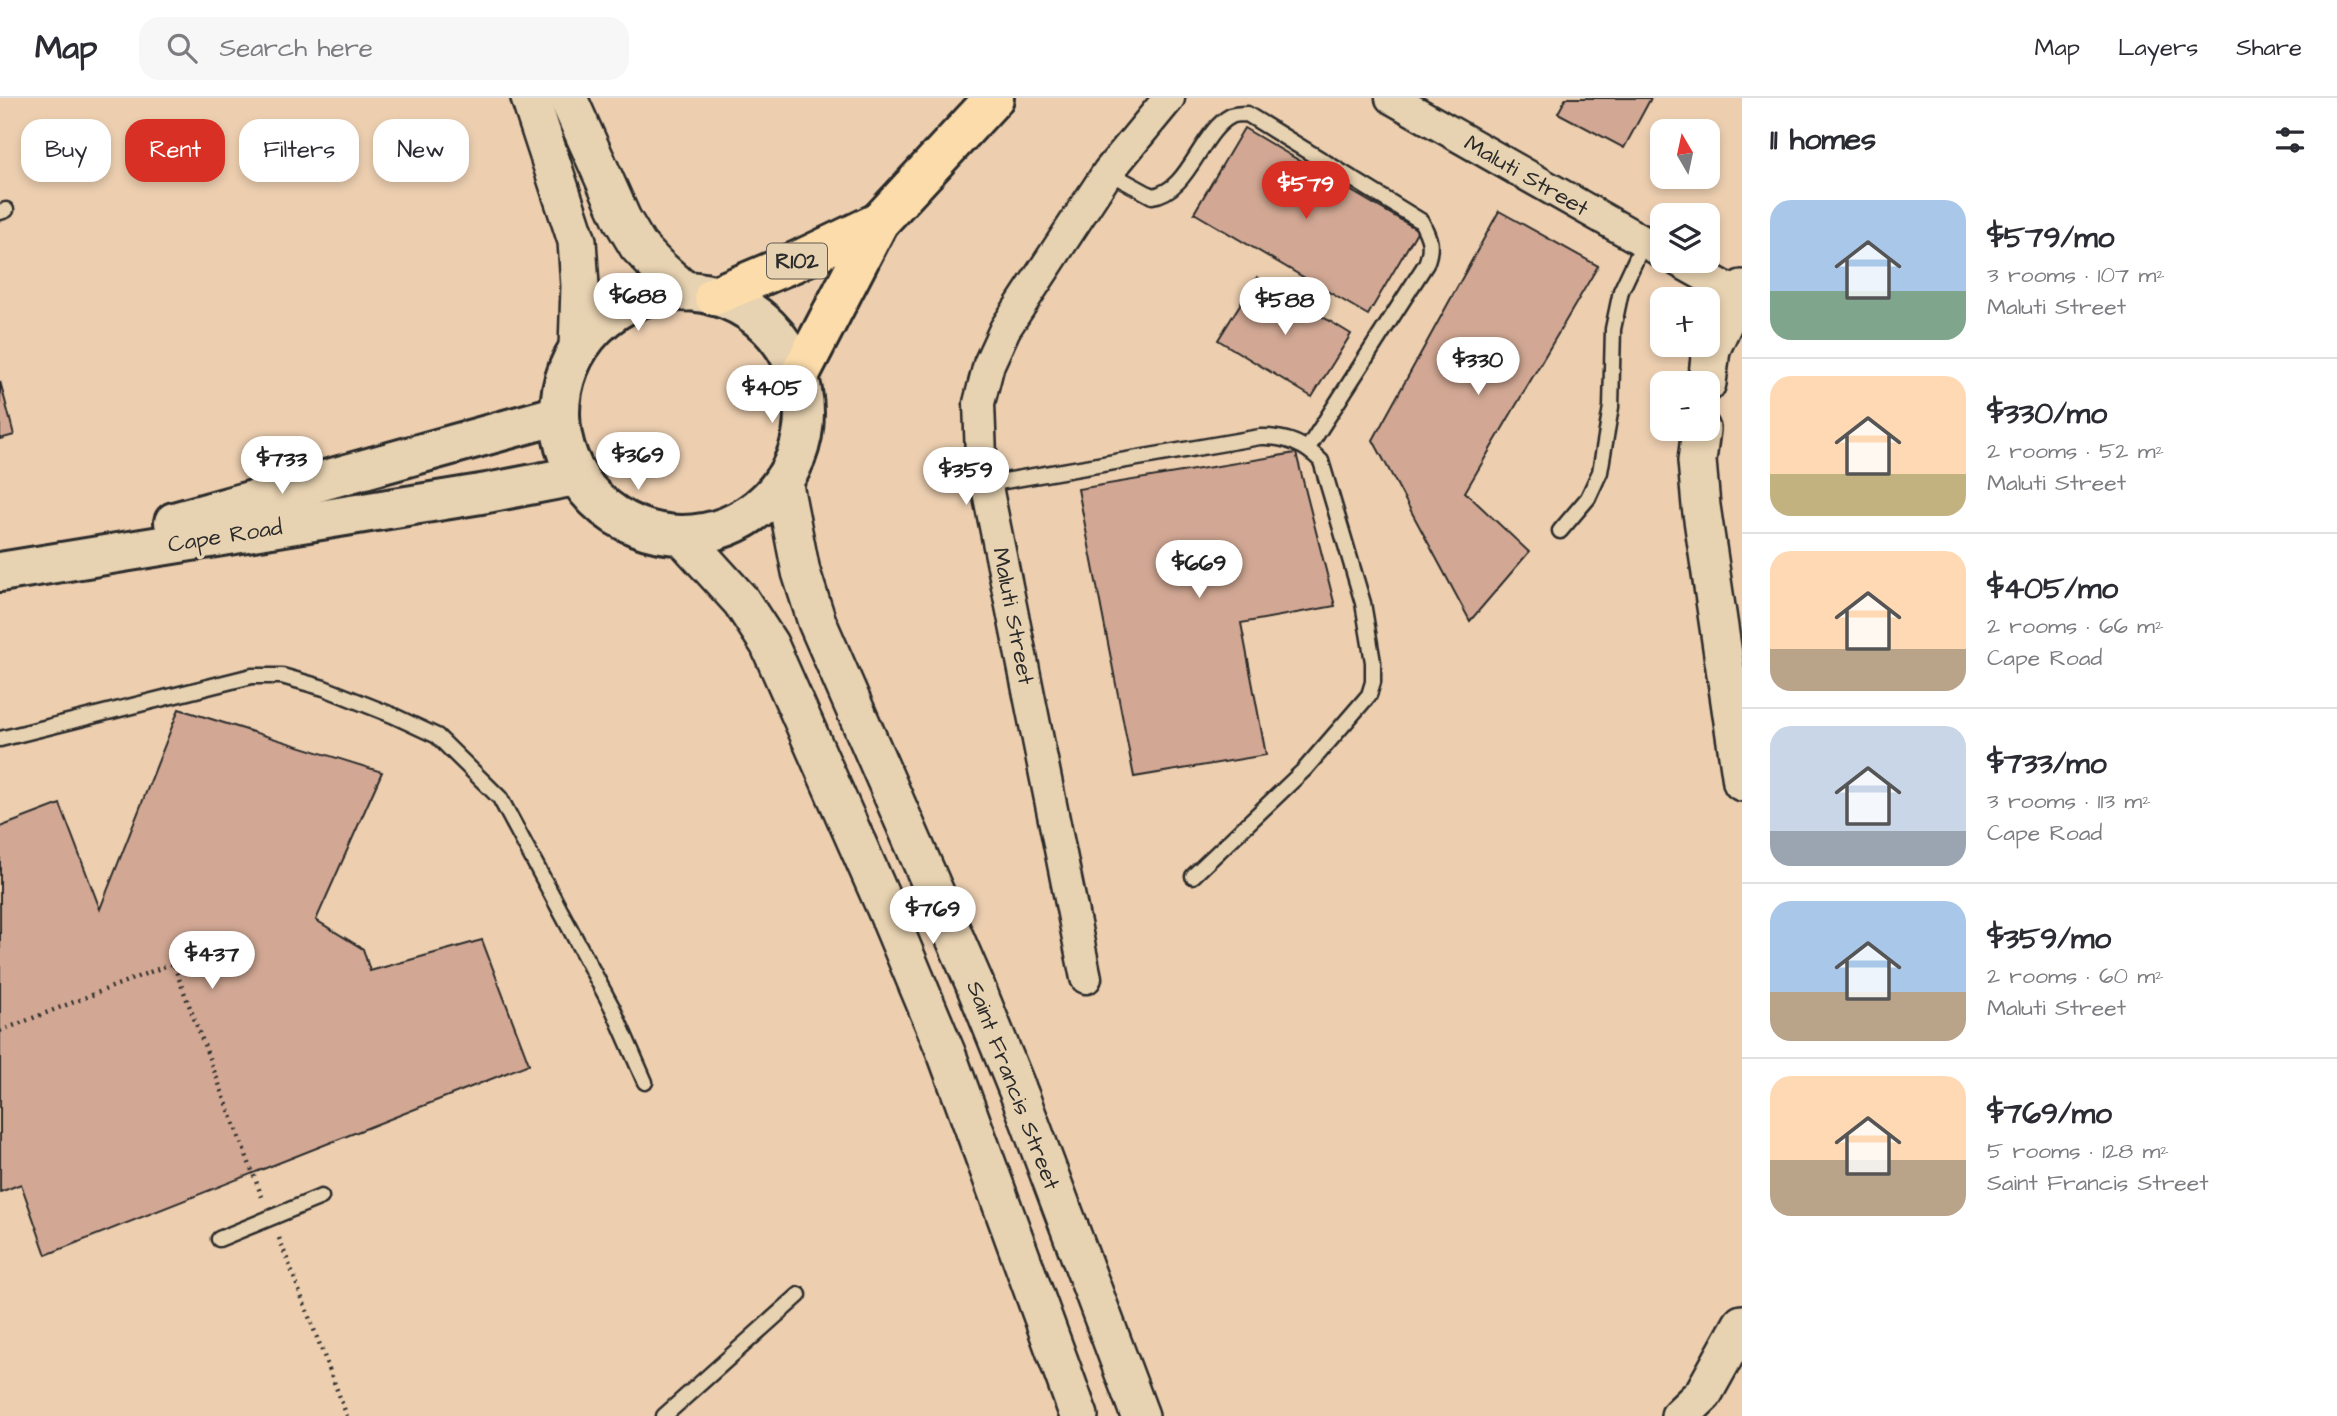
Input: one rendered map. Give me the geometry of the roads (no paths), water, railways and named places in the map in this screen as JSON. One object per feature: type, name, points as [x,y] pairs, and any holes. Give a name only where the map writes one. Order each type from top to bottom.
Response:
[{"type":"main road","name":"R102","points":[[799,376],[879,222],[994,98]]},
{"type":"main road","name":"R102","points":[[700,294],[795,262],[879,222]]},
{"type":"main road","name":"R102","points":[[662,292],[700,294],[731,300],[761,319],[784,345],[799,376],[804,413],[799,448],[783,480],[759,507],[727,528],[681,535],[649,530],[612,512],[595,500],[575,476],[564,444],[559,415],[564,381],[578,349],[600,322],[629,303],[662,292]]},
{"type":"main road","name":"Cape Road","points":[[0,571],[559,415]]},
{"type":"main road","name":"Cape Road","points":[[0,571],[474,495],[575,476]]},
{"type":"street","points":[[530,98],[577,242],[580,286],[578,349]]},
{"type":"street","points":[[569,98],[622,219],[638,246],[657,266],[700,294]]},
{"type":"street","name":"Maluti Street","points":[[1086,978],[981,457],[979,403],[989,364],[1005,329],[1108,172],[1169,98]]},
{"type":"street","name":"Maluti Street","points":[[1391,98],[1650,245]]},
{"type":"street","points":[[1702,273],[1740,292],[1712,349],[1709,371]]},
{"type":"street","points":[[1699,441],[1697,461],[1701,506],[1742,782]]},
{"type":"street","name":"Saint Francis Street","points":[[783,480],[801,572],[817,622],[1020,1096],[1140,1416]]},
{"type":"street","points":[[681,535],[741,601],[769,644],[947,1055],[1079,1416]]},
{"type":"street","points":[[1680,1416],[1703,1394],[1742,1324]]},
{"type":"lane","points":[[1108,172],[1152,196],[1167,192],[1217,129],[1231,116],[1247,114],[1421,221],[1431,239],[1432,249],[1426,264],[1308,447]]},
{"type":"lane","points":[[1560,531],[1588,498],[1600,472],[1611,407],[1613,329],[1621,290],[1650,251]]},
{"type":"lane","points":[[987,484],[1260,437],[1276,436],[1308,447],[1321,461],[1363,603],[1373,662],[1373,682],[1369,695],[1305,769],[1193,876]]},
{"type":"lane","points":[[0,739],[252,676],[282,676],[324,688],[437,736],[500,798],[613,1009],[645,1082]]},
{"type":"lane","points":[[219,1239],[321,1197]]},
{"type":"lane","points":[[664,1416],[799,1295]]}]
